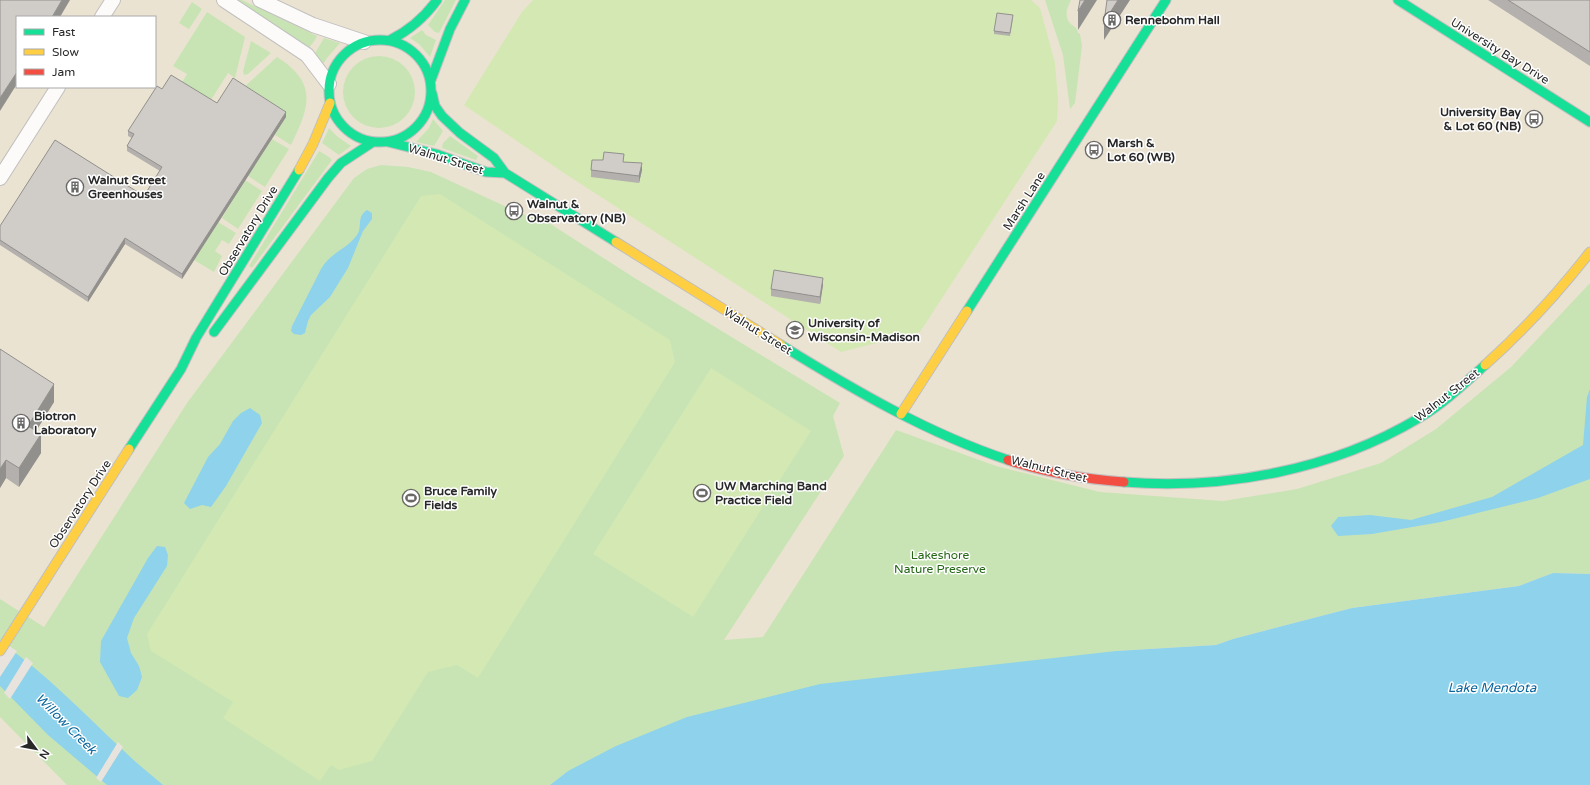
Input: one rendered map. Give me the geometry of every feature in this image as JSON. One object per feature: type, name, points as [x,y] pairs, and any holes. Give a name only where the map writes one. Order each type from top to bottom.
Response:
[{"type":"street","points":[[103,16],[113,0]]},
{"type":"street","points":[[224,0],[307,55],[329,84]]},
{"type":"street","points":[[260,0],[313,25],[364,42]]},
{"type":"street","points":[[390,40],[409,48],[423,62],[431,80],[432,93],[428,110],[419,125],[405,136],[388,142],[373,142],[358,138],[346,129],[336,118],[330,103],[329,84],[335,66],[347,51],[364,42],[390,40],[402,35],[421,21],[437,0]]},
{"type":"street","points":[[431,80],[445,40],[459,10],[466,0]]},
{"type":"street","name":"Marsh Lane","points":[[901,414],[1166,0]]},
{"type":"street","name":"University Bay Drive","points":[[1398,0],[1590,122]]},
{"type":"street","points":[[0,178],[57,88]]},
{"type":"street","name":"Walnut Street","points":[[432,93],[435,106],[442,116],[460,133],[494,158],[505,173],[828,374],[952,440],[1048,471],[1092,480],[1168,485],[1201,484],[1266,475],[1300,467],[1328,460],[1376,442],[1419,418],[1438,405],[1483,366],[1515,336],[1558,291],[1590,252]]},
{"type":"street","name":"Observatory Drive","points":[[0,651],[181,370],[196,338],[305,160],[330,103]]},
{"type":"street","name":"Observatory Drive","points":[[181,370],[207,341],[328,178],[341,163],[373,142]]},
{"type":"street","name":"Walnut Street","points":[[388,142],[436,154],[486,172],[505,173]]},
{"type":"shaded area","name":"University of Wisconsin-Madison","points":[[0,0],[1590,0],[1590,574],[1553,573],[1519,586],[1352,608],[1216,645],[568,771],[550,785],[0,785]]},
{"type":"green space","points":[[242,0],[317,36],[309,48],[238,1]]},
{"type":"green space","points":[[445,0],[456,0],[439,33],[435,32],[428,25]]},
{"type":"green space","points":[[533,0],[1031,0],[1040,8],[1055,63],[1058,100],[1057,121],[920,332],[841,352],[567,175],[464,105],[522,12]]},
{"type":"green space","points":[[1045,0],[1071,0],[1067,9],[1067,19],[1080,34],[1082,46],[1075,103],[1070,109],[1063,55]]},
{"type":"green space","points":[[192,2],[202,9],[189,29],[179,23]]},
{"type":"green space","points":[[207,12],[245,37],[235,78],[228,73],[209,103],[180,86],[187,74],[173,66]]},
{"type":"green space","points":[[422,30],[426,35],[436,40],[430,57],[419,44],[410,38]]},
{"type":"green space","points":[[324,38],[340,43],[323,64],[315,53]]},
{"type":"green space","points":[[251,41],[271,53],[248,74],[244,75],[243,71]]},
{"type":"green space","points":[[379,56],[399,62],[409,72],[415,92],[409,112],[399,122],[379,128],[359,122],[349,112],[343,92],[349,72],[359,62]]},
{"type":"green space","points":[[277,57],[299,76],[304,86],[306,96],[306,107],[303,118],[291,145],[275,135],[286,117],[242,89]]},
{"type":"green space","points":[[433,119],[443,131],[434,146],[416,142],[429,128]]},
{"type":"green space","points":[[329,128],[338,137],[351,146],[339,155],[322,143]]},
{"type":"green space","points":[[450,136],[478,156],[476,160],[442,148],[443,143]]},
{"type":"green space","points":[[272,139],[289,149],[265,187],[248,176]]},
{"type":"green space","points":[[319,151],[332,160],[252,268],[249,266]]},
{"type":"green space","name":"Lakeshore Nature Preserve","points":[[381,165],[408,167],[431,172],[522,214],[549,223],[633,277],[840,403],[833,416],[844,456],[724,640],[763,637],[896,430],[996,466],[1100,492],[1223,501],[1297,489],[1381,463],[1436,429],[1511,367],[1590,283],[1590,574],[1553,573],[1519,586],[1352,608],[1233,639],[1216,645],[1116,651],[568,771],[550,785],[67,785],[0,717],[0,599],[44,627],[187,403],[354,178],[367,169]]},
{"type":"green space","points":[[245,180],[262,191],[238,229],[222,218]]},
{"type":"green space","name":"Bruce Family Fields","points":[[440,194],[670,340],[675,362],[478,678],[457,665],[428,672],[372,761],[339,770],[331,765],[320,781],[223,718],[233,702],[151,651],[147,634],[421,196]]},
{"type":"green space","points":[[218,222],[236,233],[229,244],[222,240],[215,251],[222,256],[214,272],[194,260]]},
{"type":"green space","name":"UW Marching Band Practice Field","points":[[711,368],[811,431],[693,617],[593,554]]},
{"type":"water","points":[[367,210],[372,213],[372,219],[363,231],[348,268],[330,297],[311,315],[305,333],[301,335],[294,334],[291,331],[292,326],[321,269],[329,259],[357,235],[362,216]]},
{"type":"water","points":[[1590,389],[1590,479],[1538,498],[1441,522],[1372,534],[1338,536],[1331,526],[1338,517],[1370,515],[1411,520],[1492,497],[1583,445],[1587,397]]},
{"type":"water","points":[[250,408],[260,415],[262,423],[226,486],[211,507],[202,505],[190,509],[184,503],[208,457],[220,444],[233,421],[241,413]]},
{"type":"water","points":[[157,546],[165,547],[168,555],[167,566],[134,618],[127,638],[131,653],[139,666],[142,677],[137,690],[128,698],[119,696],[100,662],[101,641],[148,558]]},
{"type":"water","name":"Lake Mendota","points":[[1553,573],[1590,574],[1590,785],[550,785],[568,771],[616,746],[687,717],[820,684],[1116,651],[1216,645],[1233,639],[1352,608],[1519,586]]},
{"type":"water","name":"Willow Creek","points":[[0,642],[49,680],[133,760],[163,785],[107,785],[48,735],[0,686]]},
{"type":"pier","points":[[0,640],[17,651],[0,677]]},
{"type":"pier","points":[[26,657],[33,663],[10,699],[4,693]]},
{"type":"pier","points":[[118,742],[123,747],[101,782],[96,778]]},
{"type":"building","points":[[0,0],[62,0],[53,16],[16,16],[16,74],[0,98]]},
{"type":"building","points":[[1080,0],[1085,0],[1078,11]]},
{"type":"building","points":[[1107,0],[1118,0],[1104,22]]},
{"type":"building","points":[[1508,0],[1590,0],[1590,52]]},
{"type":"building","points":[[997,13],[1013,15],[1010,33],[994,31]]},
{"type":"building","name":"Walnut Street Greenhouses","points":[[171,75],[217,103],[233,78],[286,112],[182,274],[125,238],[88,297],[0,240],[0,226],[55,140],[144,196],[162,167],[127,146],[134,134],[128,131],[157,86],[162,89]]},
{"type":"building","points":[[604,152],[624,154],[623,162],[642,163],[639,176],[591,170],[592,160],[603,160]]},
{"type":"building","points":[[774,270],[823,278],[820,297],[771,289]]},
{"type":"building","name":"Biotron Laboratory","points":[[0,349],[54,384],[28,426],[41,434],[19,468],[6,460],[0,469]]},
{"type":"traffic: fast","points":[[390,40],[416,23],[437,0]]},
{"type":"traffic: fast","points":[[431,80],[450,29],[465,0]]},
{"type":"traffic: fast","points":[[967,311],[1166,0]]},
{"type":"traffic: fast","points":[[1398,0],[1590,122]]},
{"type":"traffic: fast","points":[[380,40],[400,44],[416,55],[427,71],[431,91],[427,111],[416,127],[400,138],[380,142],[360,138],[344,127],[333,111],[329,91],[333,71],[344,55],[360,44],[380,40]]},
{"type":"traffic: fast","points":[[432,93],[435,106],[442,116],[460,133],[494,158],[505,173],[616,242]]},
{"type":"traffic: fast","points":[[214,332],[328,178],[341,163],[373,142]]},
{"type":"traffic: fast","points":[[388,142],[436,154],[486,172],[505,173]]},
{"type":"traffic: fast","points":[[129,449],[181,369],[196,338],[299,170]]},
{"type":"traffic: fast","points":[[781,345],[864,394],[920,424],[1008,460]]},
{"type":"traffic: fast","points":[[1124,482],[1162,484],[1200,483],[1239,479],[1314,463],[1350,451],[1385,436],[1419,418],[1445,400],[1485,365]]},
{"type":"traffic: slow","points":[[299,170],[313,144],[330,103]]},
{"type":"traffic: slow","points":[[616,242],[781,345]]},
{"type":"traffic: slow","points":[[1485,365],[1540,311],[1590,252]]},
{"type":"traffic: slow","points":[[901,414],[967,311]]},
{"type":"traffic: slow","points":[[0,651],[129,449]]},
{"type":"traffic: jam","points":[[1008,460],[1022,465],[1066,475],[1124,482]]},
{"type":"place","name":"Rennebohm Hall","points":[[1112,20]]},
{"type":"place","name":"University Bay & Lot 60 (NB)","points":[[1534,119]]},
{"type":"place","name":"Marsh & Lot 60 (WB)","points":[[1094,150]]},
{"type":"place","name":"Walnut Street Greenhouses","points":[[75,187]]},
{"type":"place","name":"Walnut & Observatory (NB)","points":[[514,211]]},
{"type":"place","name":"University of Wisconsin-Madison","points":[[795,330]]},
{"type":"place","name":"Biotron Laboratory","points":[[21,423]]},
{"type":"place","name":"UW Marching Band Practice Field","points":[[702,493]]},
{"type":"place","name":"Bruce Family Fields","points":[[411,498]]}]
